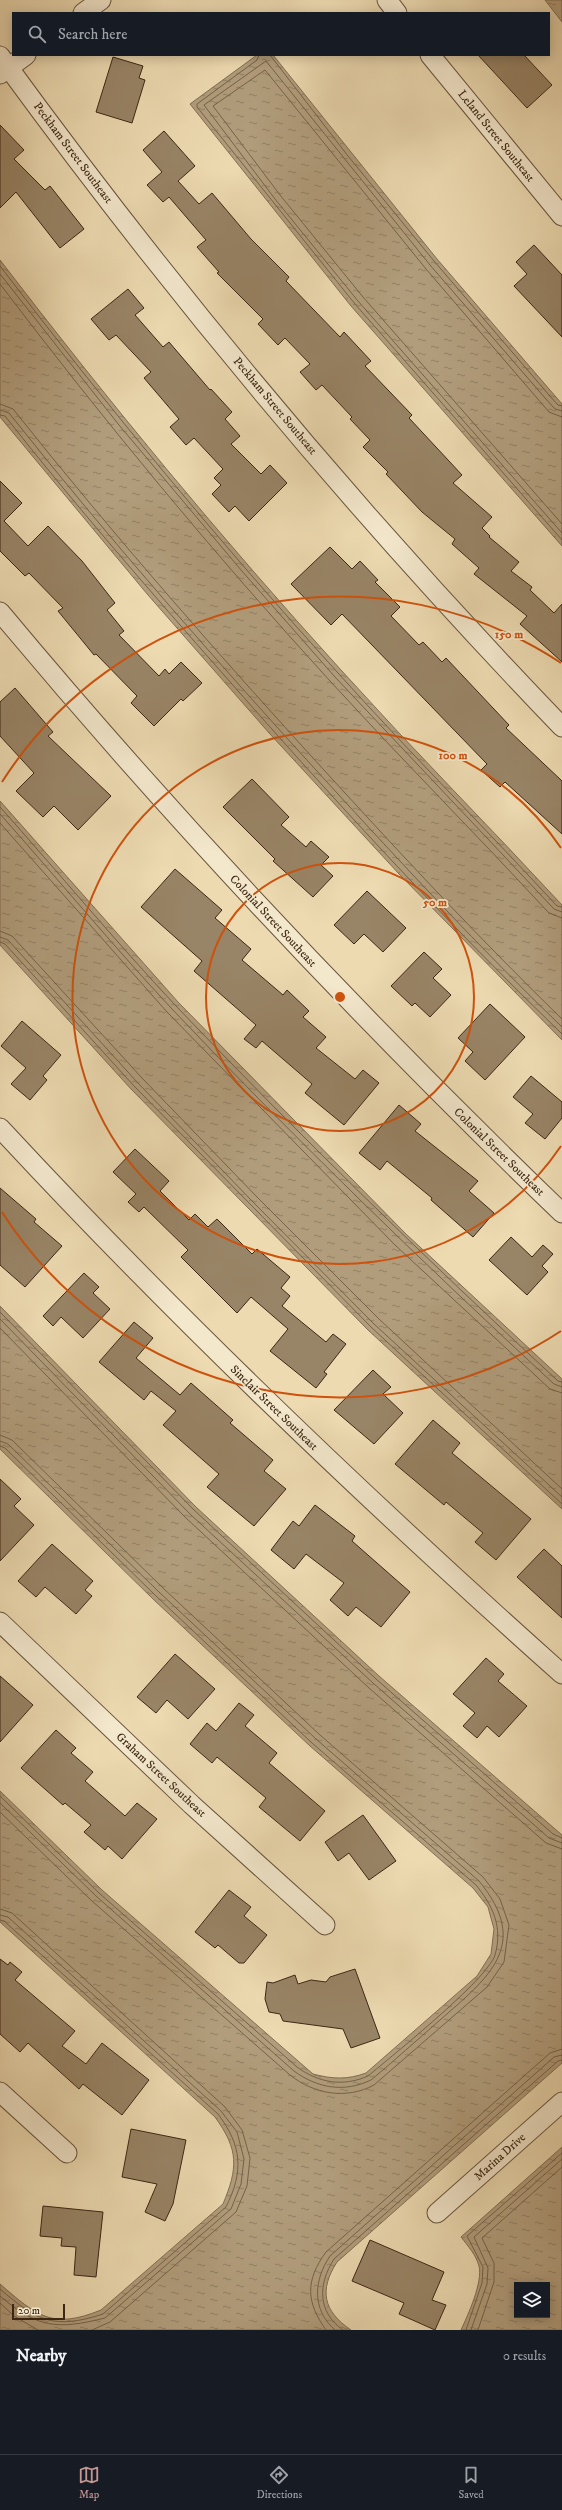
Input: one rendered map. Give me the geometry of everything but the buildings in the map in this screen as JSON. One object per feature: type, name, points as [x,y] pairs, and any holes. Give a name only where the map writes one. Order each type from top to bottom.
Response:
[{"type":"street","points":[[84,12],[101,0]]},
{"type":"street","points":[[387,0],[396,12]]},
{"type":"street","points":[[3,66],[24,56]]},
{"type":"street","name":"Leland Street Southeast","points":[[431,56],[562,216]]},
{"type":"street","name":"Peckham Street Southeast","points":[[3,66],[156,260],[309,447],[454,611],[562,727]]},
{"type":"street","name":"Colonial Street Southeast","points":[[0,612],[132,767],[303,954],[475,1129],[562,1213]]},
{"type":"street","name":"Sinclair Street Southeast","points":[[0,1128],[146,1282],[251,1386],[432,1558],[562,1674]]},
{"type":"street","name":"Graham Street Southeast","points":[[0,1622],[192,1805],[325,1925]]},
{"type":"street","points":[[0,2092],[67,2153]]},
{"type":"street","name":"Marina Drive","points":[[437,2213],[562,2102]]},
{"type":"water","points":[[545,0],[562,0],[562,22]]},
{"type":"water","points":[[256,56],[274,56],[437,259],[562,404],[562,546],[351,306],[190,104]]},
{"type":"water","points":[[0,260],[124,417],[252,570],[368,700],[562,905],[562,1040],[400,875],[270,734],[148,595],[0,417]]},
{"type":"water","points":[[0,801],[178,1002],[406,1234],[562,1379],[562,1509],[368,1330],[131,1089],[0,945]]},
{"type":"water","points":[[0,1306],[196,1507],[379,1676],[562,1835],[562,2063],[337,2262],[331,2272],[328,2282],[326,2291],[327,2299],[334,2315],[351,2330],[0,2330],[0,2284],[35,2312],[57,2319],[70,2319],[101,2310],[223,2204],[231,2180],[234,2159],[228,2139],[215,2117],[0,1922],[0,1791],[102,1890],[313,2074],[340,2078],[352,2077],[366,2073],[477,1976],[491,1954],[494,1929],[488,1907],[473,1888],[310,1746],[153,1599],[0,1449]]},
{"type":"water","points":[[562,2147],[562,2330],[461,2330],[479,2281],[479,2266],[472,2251],[461,2237]]}]
